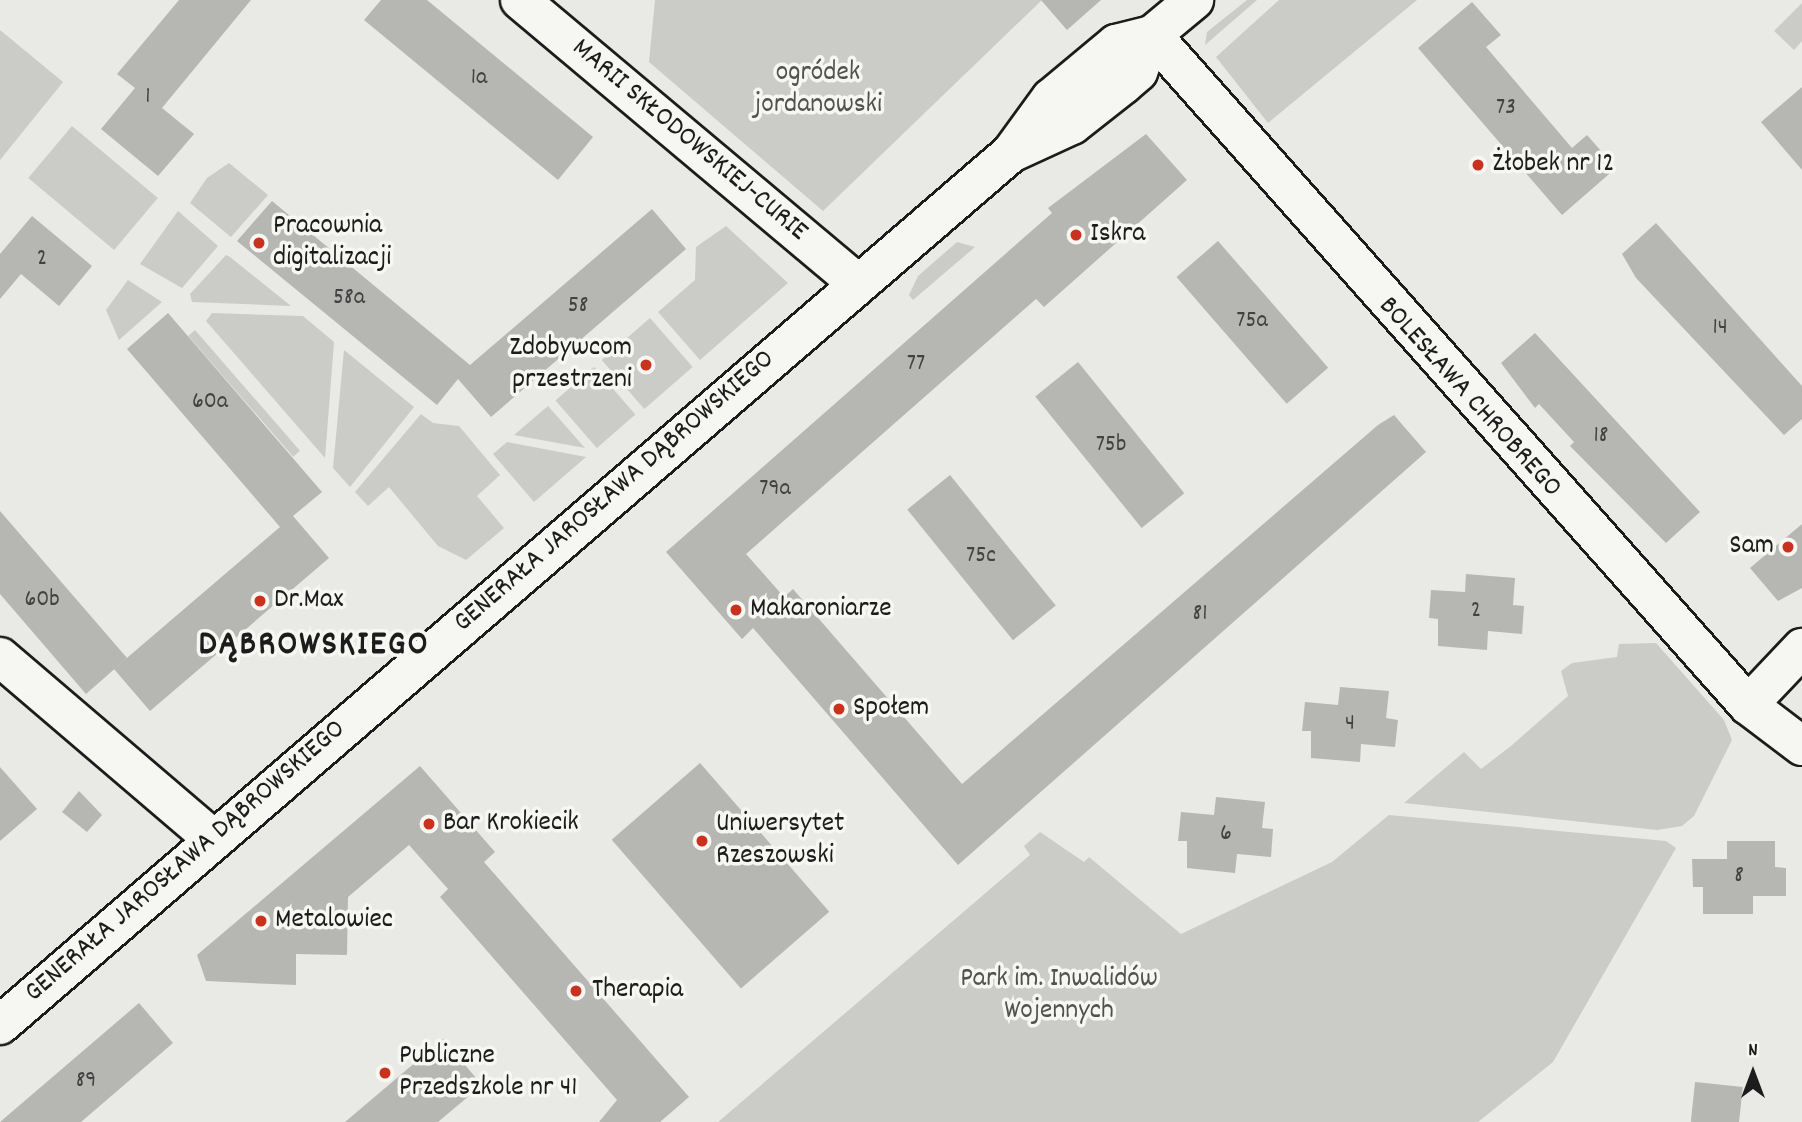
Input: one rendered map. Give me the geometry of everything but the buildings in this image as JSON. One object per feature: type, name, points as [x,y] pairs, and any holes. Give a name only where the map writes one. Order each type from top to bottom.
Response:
[{"type":"street","name":"MARII SKŁODOWSKIEJ-CURIE","points":[[520,0],[858,284]]},
{"type":"street","name":"GENERAŁA JAROSŁAWA DĄBROWSKIEGO","points":[[0,1025],[212,838],[1011,153],[1072,125],[1123,85],[1138,72],[1152,36],[1194,0]]},
{"type":"street","name":"BOLESŁAWA CHROBREGO","points":[[1152,36],[1748,705],[1802,746]]},
{"type":"street","points":[[1748,705],[1802,648]]},
{"type":"street","points":[[0,657],[212,838]]},
{"type":"green space","name":"ogródek jordanowski","points":[[655,0],[1042,0],[823,211],[649,62]]},
{"type":"green space","points":[[1247,0],[1257,0],[1205,45],[1207,32]]},
{"type":"green space","points":[[1279,0],[1417,0],[1268,123],[1216,57]]},
{"type":"green space","points":[[1802,3],[1802,41],[1794,50],[1774,31]]},
{"type":"green space","points":[[0,30],[63,82],[0,160]]},
{"type":"green space","points":[[72,126],[158,198],[114,250],[28,178]]},
{"type":"green space","points":[[229,163],[268,195],[231,237],[190,203],[207,178]]},
{"type":"green space","points":[[178,211],[218,246],[182,288],[140,264]]},
{"type":"green space","points":[[726,226],[788,283],[700,360],[658,312],[695,280],[696,247]]},
{"type":"green space","points":[[957,242],[975,247],[913,300],[909,295],[918,276]]},
{"type":"green space","points":[[226,255],[291,306],[192,302],[190,294]]},
{"type":"green space","points":[[128,280],[162,302],[119,340],[106,310]]},
{"type":"green space","points":[[212,313],[303,316],[334,342],[325,458],[206,321]]},
{"type":"green space","points":[[650,318],[693,367],[644,409],[602,360]]},
{"type":"green space","points":[[195,330],[300,451],[293,457],[188,336]]},
{"type":"green space","points":[[344,350],[414,407],[350,487],[333,468]]},
{"type":"green space","points":[[594,367],[635,415],[597,448],[556,400]]},
{"type":"green space","points":[[548,406],[585,448],[514,435]]},
{"type":"green space","points":[[421,414],[433,423],[459,426],[500,475],[477,496],[504,528],[466,560],[438,546],[389,487],[368,506],[355,492]]},
{"type":"green space","points":[[507,442],[586,457],[534,502],[493,454]]},
{"type":"green space","points":[[1656,643],[1724,720],[1732,740],[1694,816],[1682,826],[1657,830],[1404,803],[1464,752],[1481,769],[1511,746],[1568,696],[1561,671],[1572,663],[1617,657],[1619,644]]},
{"type":"green space","name":"Park im. Inwalidów Wojennych","points":[[1389,815],[1666,841],[1676,848],[1553,1062],[1478,1122],[718,1122],[1030,855],[1024,846],[1040,832],[1084,862],[1089,857],[1181,934],[1332,862]]},
{"type":"place","name":"Żłobek nr 12","points":[[1478,165]]},
{"type":"place","name":"Iskra","points":[[1076,235]]},
{"type":"place","name":"Pracownia digitalizacji","points":[[259,243]]},
{"type":"place","name":"Zdobywcom przestrzeni","points":[[646,365]]},
{"type":"place","name":"Sam","points":[[1788,547]]},
{"type":"place","name":"Dr.Max","points":[[260,601]]},
{"type":"place","name":"Makaroniarze","points":[[736,610]]},
{"type":"place","name":"Społem","points":[[839,709]]},
{"type":"place","name":"Bar Krokiecik","points":[[429,824]]},
{"type":"place","name":"Uniwersytet Rzeszowski","points":[[702,841]]},
{"type":"place","name":"Metalowiec","points":[[261,921]]},
{"type":"place","name":"Therapia","points":[[576,991]]},
{"type":"place","name":"Publiczne Przedszkole nr 41","points":[[385,1073]]},
{"type":"district","name":"DĄBROWSKIEGO","points":[[314,646]]}]
